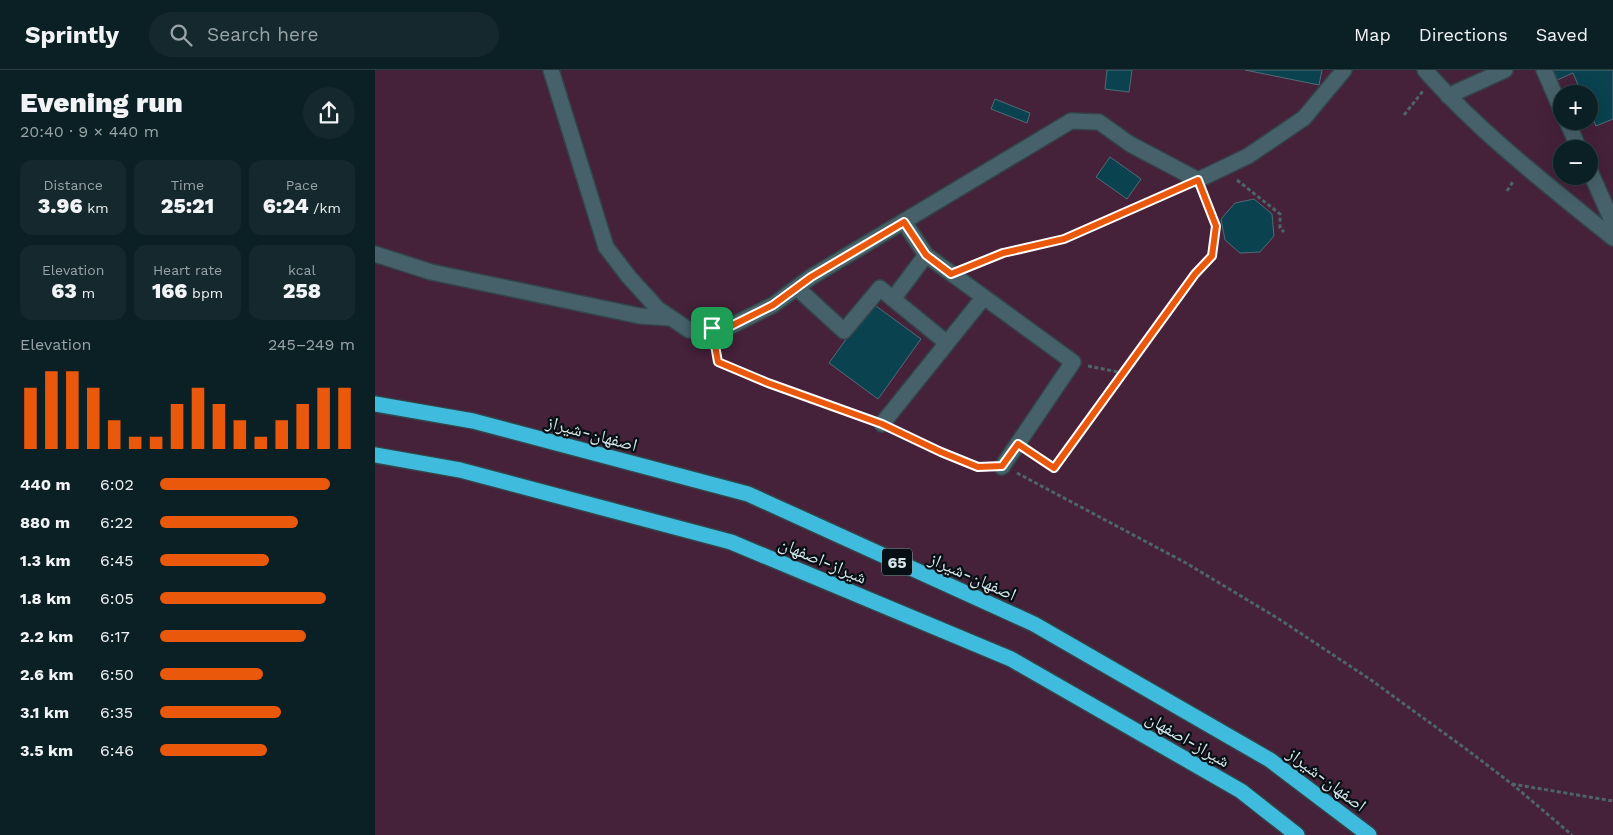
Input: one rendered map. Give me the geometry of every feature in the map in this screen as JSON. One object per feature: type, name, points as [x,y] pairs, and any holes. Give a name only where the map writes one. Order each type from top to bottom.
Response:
[{"type":"highway","name":"اصفهان-شیراز","points":[[375,404],[473,421],[748,494],[1034,624],[1270,760],[1369,835]]},
{"type":"highway","name":"شیراز-اصفهان","points":[[375,455],[461,470],[731,542],[1011,659],[1241,792],[1297,835]]},
{"type":"street","points":[[551,70],[606,247],[629,277],[659,309],[689,330],[729,327],[773,305],[811,277],[1071,121],[1099,122],[1129,144],[1198,180],[1248,156],[1304,118],[1344,70]]},
{"type":"street","points":[[1448,96],[1505,70]]},
{"type":"street","points":[[1544,70],[1553,91]]},
{"type":"street","points":[[1429,74],[1448,96],[1535,174],[1613,238]]},
{"type":"street","points":[[1596,185],[1613,223]]},
{"type":"street","points":[[904,222],[926,255],[1073,362],[1002,466]]},
{"type":"street","points":[[375,254],[431,272],[640,316],[673,319]]},
{"type":"street","points":[[893,299],[926,255]]},
{"type":"street","points":[[797,288],[844,331],[880,288],[947,343]]},
{"type":"street","points":[[882,424],[983,297]]},
{"type":"path","points":[[1404,115],[1429,74]]},
{"type":"path","points":[[1223,168],[1280,214],[1280,228],[1284,232]]},
{"type":"path","points":[[951,274],[1003,253],[1064,239],[1198,180],[1216,226],[1212,256],[1195,274],[1054,468],[1018,444]]},
{"type":"path","points":[[712,328],[718,362],[768,383],[882,424],[978,467],[1002,466],[1028,478],[1186,563],[1279,619],[1371,680],[1512,784],[1572,835]]},
{"type":"path","points":[[1073,362],[1123,374]]},
{"type":"path","points":[[1512,784],[1613,801]]},
{"type":"shaded area","points":[[375,70],[1613,70],[1613,835],[375,835]]},
{"type":"building","points":[[1107,70],[1132,70],[1129,92],[1105,89]]},
{"type":"building","points":[[1245,70],[1322,70],[1319,85]]},
{"type":"building","points":[[1553,70],[1613,70],[1613,119],[1598,125],[1598,85],[1578,85],[1573,73],[1557,80]]},
{"type":"building","points":[[995,99],[1030,113],[1027,123],[991,109]]},
{"type":"building","points":[[1110,157],[1141,179],[1127,199],[1096,177]]},
{"type":"building","points":[[1254,199],[1272,214],[1274,236],[1260,252],[1240,253],[1225,240],[1221,219],[1235,203]]},
{"type":"building","points":[[872,303],[921,339],[878,399],[829,363]]},
{"type":"route","points":[[1198,180],[1216,226],[1212,256],[1195,274],[1054,468],[1018,444],[1002,466],[978,467],[882,424],[768,383],[718,362],[712,328],[729,327],[773,305],[811,277],[904,222],[926,255],[951,274],[1003,253],[1064,239],[1198,180]]}]
